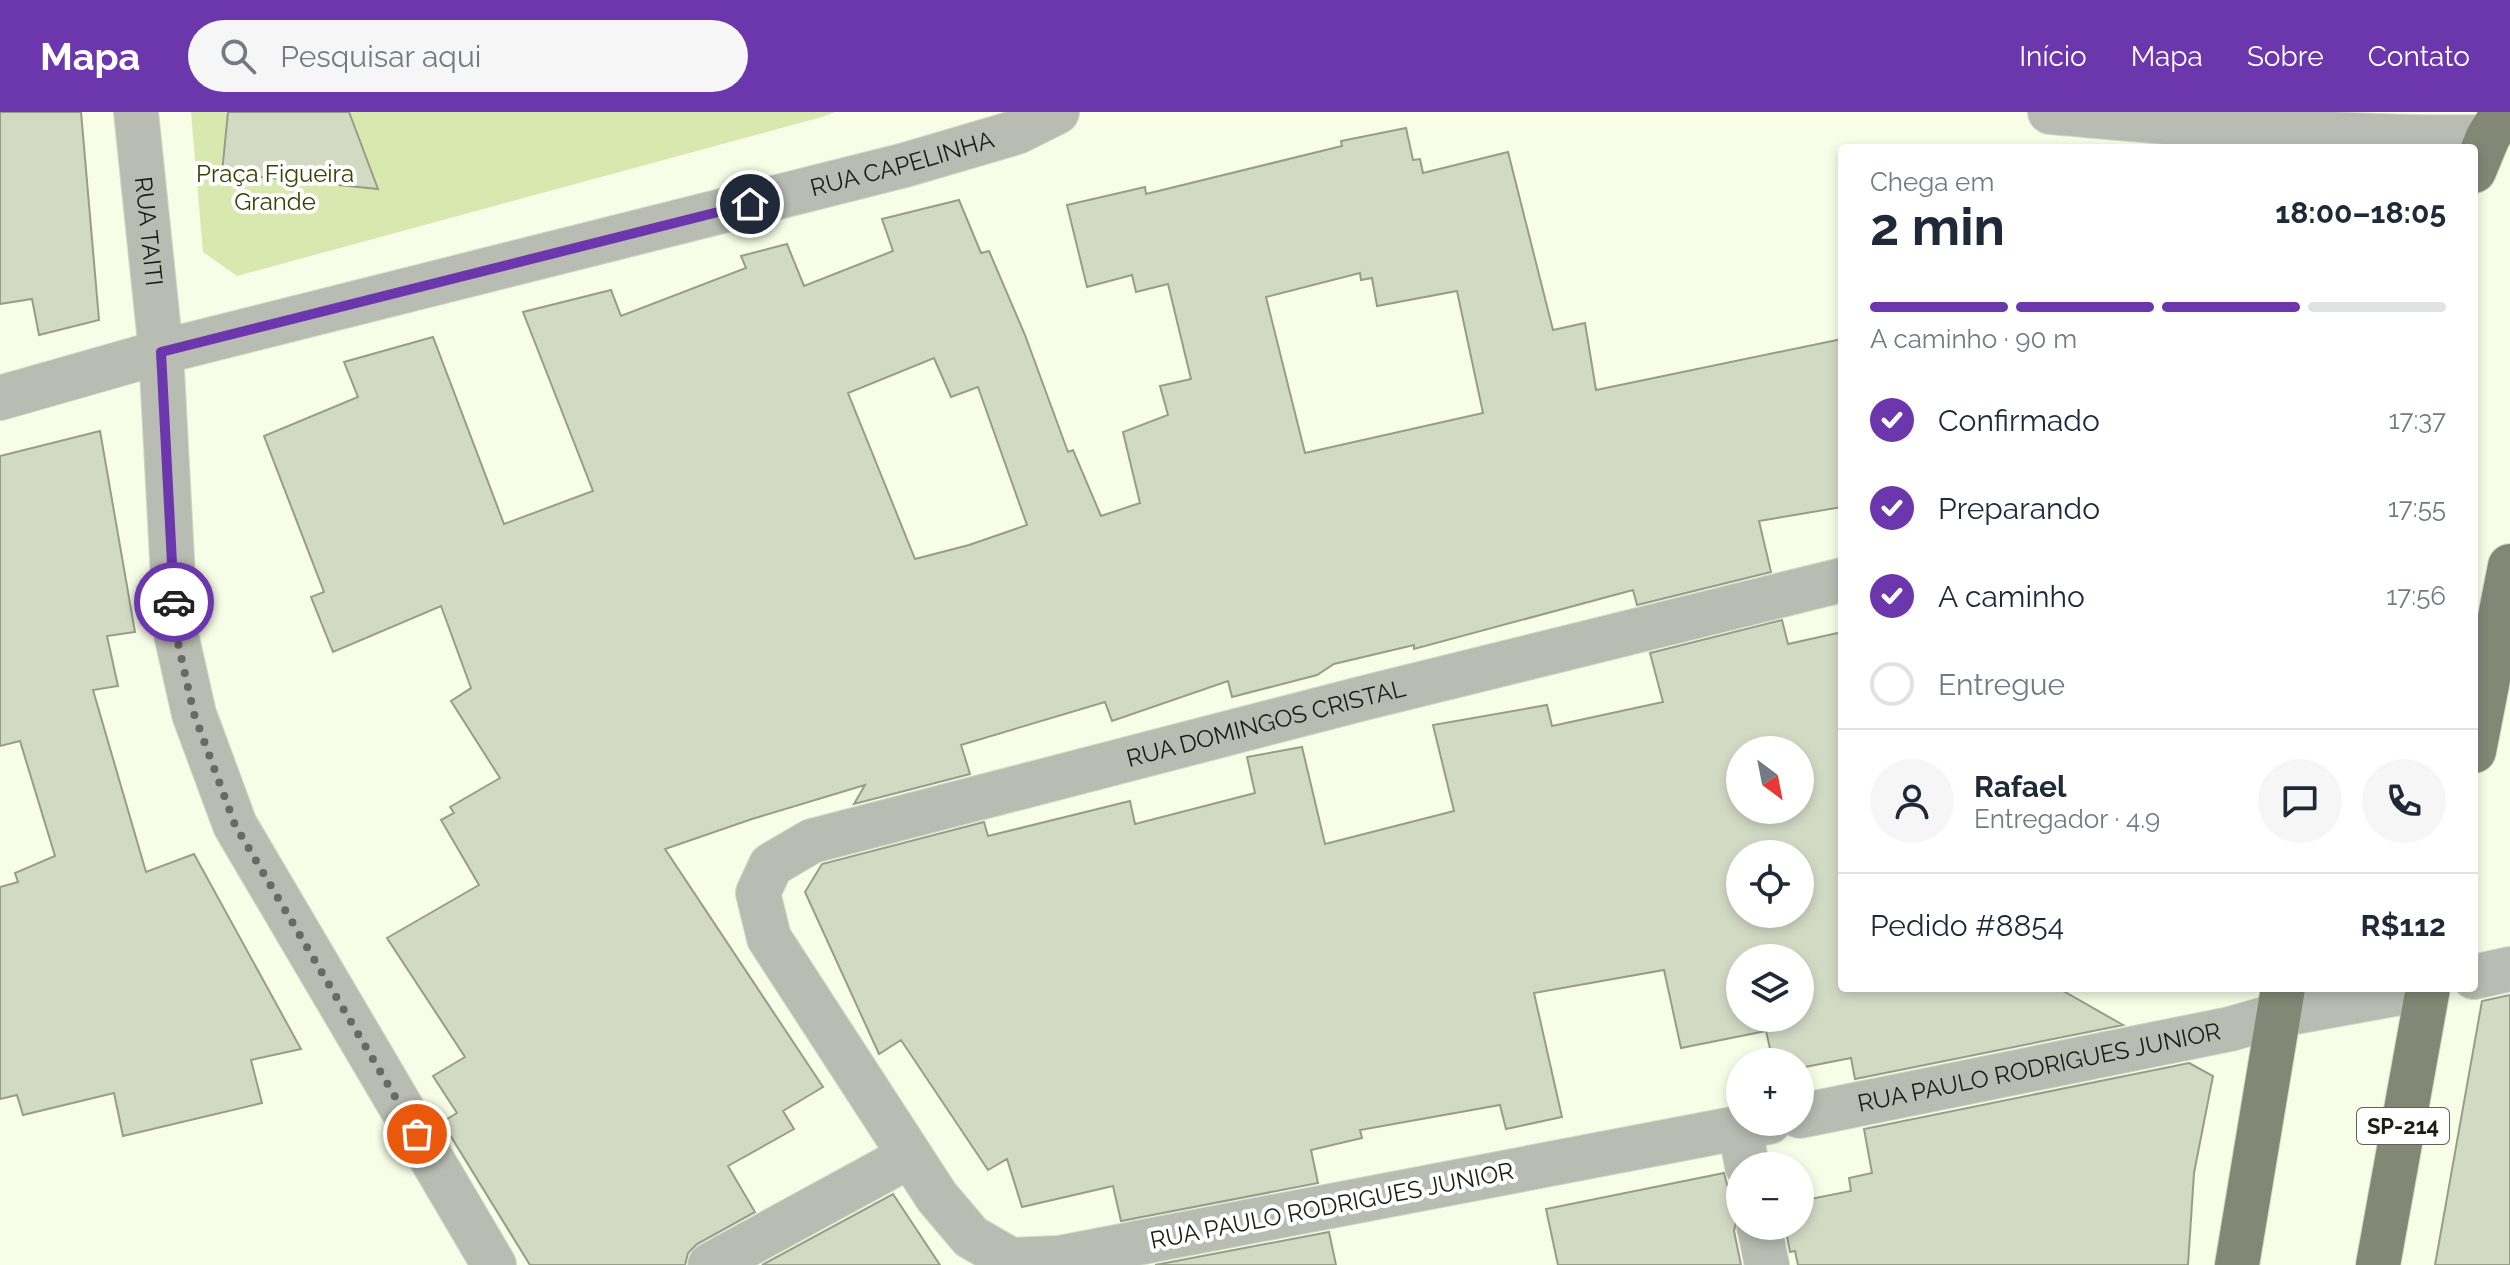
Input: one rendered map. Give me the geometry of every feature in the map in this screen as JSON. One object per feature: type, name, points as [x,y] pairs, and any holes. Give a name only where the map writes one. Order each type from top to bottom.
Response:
[{"type":"main road","points":[[2478,730],[2510,566]]},
{"type":"main road","name":"SP-214","points":[[2378,1265],[2426,992]]},
{"type":"main road","points":[[2237,1265],[2281,1002]]},
{"type":"street","name":"RUA TAITI","points":[[136,112],[161,352],[176,634],[194,714],[235,825],[494,1265]]},
{"type":"street","name":"RUA CAPELINHA","points":[[0,398],[161,352],[905,165],[1017,132],[1057,112]]},
{"type":"street","points":[[2050,112],[2257,128],[2489,140]]},
{"type":"street","name":"RUA DOMINGOS CRISTAL","points":[[769,938],[758,893],[771,865],[812,841],[1364,698],[1838,581]]},
{"type":"street","name":"RUA PAULO RODRIGUES JUNIOR","points":[[769,938],[937,1197],[971,1237],[1011,1260],[1059,1258],[1752,1139]]},
{"type":"street","points":[[2478,976],[2510,969]]},
{"type":"street","name":"RUA PAULO RODRIGUES JUNIOR","points":[[1814,1113],[2230,1029],[2281,1002],[2385,992]]},
{"type":"street","points":[[710,1265],[910,1156]]},
{"type":"street","points":[[1762,1240],[1767,1265]]},
{"type":"green space","name":"Praça Figueira Grande","points":[[191,112],[835,112],[237,276],[203,252]]},
{"type":"building","points":[[0,112],[81,112],[99,320],[39,335],[32,299],[0,304]]},
{"type":"building","points":[[228,112],[349,112],[378,189],[222,173]]},
{"type":"building","points":[[1406,128],[1413,160],[1420,159],[1423,173],[1508,152],[1553,330],[1585,323],[1596,390],[1838,340],[1838,508],[1759,521],[1771,572],[1637,605],[1633,590],[1414,649],[1414,645],[1334,664],[1317,675],[1232,697],[1228,681],[1112,721],[1105,702],[961,745],[970,774],[854,804],[865,785],[665,849],[823,1087],[783,1111],[794,1129],[728,1166],[755,1212],[697,1244],[688,1253],[685,1265],[530,1265],[442,1122],[457,1113],[433,1076],[465,1057],[387,938],[479,885],[441,820],[454,813],[450,807],[500,778],[451,701],[471,688],[441,606],[333,652],[311,597],[324,592],[264,436],[358,397],[344,362],[433,337],[504,524],[593,491],[523,312],[611,290],[621,316],[746,268],[741,256],[787,244],[804,286],[893,251],[882,219],[959,200],[981,253],[989,251],[1025,335],[1068,452],[1073,450],[1101,516],[1140,503],[1123,432],[1168,415],[1160,386],[1191,379],[1168,284],[1136,292],[1132,275],[1087,287],[1067,205],[1145,187],[1146,194],[1342,146],[1341,141]],"holes":[[[1360,273],[1361,280],[1372,278],[1377,306],[1457,291],[1483,413],[1305,453],[1266,297]],[[934,358],[951,397],[978,387],[1027,525],[915,559],[848,393]]]},
{"type":"building","points":[[100,431],[135,632],[107,636],[118,686],[93,690],[146,872],[194,854],[301,1049],[251,1060],[262,1103],[123,1136],[114,1093],[23,1115],[17,1095],[0,1099],[0,887],[18,882],[15,873],[55,856],[20,741],[0,746],[0,456]]},
{"type":"building","points":[[1782,620],[1788,644],[1838,633],[1838,992],[2065,992],[2123,1025],[1855,1079],[1851,1058],[1814,1065],[1814,1048],[1770,1048],[1766,1032],[1814,1032],[1814,944],[1726,944],[1726,1032],[1761,1032],[1681,1048],[1664,970],[1534,993],[1562,1117],[1506,1129],[1500,1105],[1360,1130],[1362,1138],[1311,1150],[1318,1183],[1121,1221],[1113,1186],[1022,1207],[1007,1159],[988,1170],[901,1040],[879,1054],[805,892],[822,864],[984,822],[988,836],[1130,801],[1135,824],[1255,793],[1247,757],[1302,747],[1325,844],[1454,811],[1433,725],[1547,705],[1552,726],[1663,702],[1650,653]]},
{"type":"building","points":[[2510,995],[2510,1265],[2435,1265],[2482,1001]]},
{"type":"building","points":[[2189,1063],[2213,1076],[2194,1173],[2188,1265],[1798,1265],[1795,1251],[1790,1252],[1788,1240],[1814,1240],[1814,1198],[1851,1191],[1849,1178],[1872,1173],[1864,1129]]},
{"type":"building","points":[[1724,1173],[1726,1240],[1736,1240],[1741,1265],[1558,1265],[1546,1209]]},
{"type":"building","points":[[893,1194],[940,1265],[762,1265]]},
{"type":"building","points":[[1329,1232],[1336,1265],[1155,1265]]},
{"type":"way so far","points":[[174,602],[176,634],[194,714],[235,825],[417,1134]]},
{"type":"route","points":[[174,602],[161,352],[750,204]]}]
